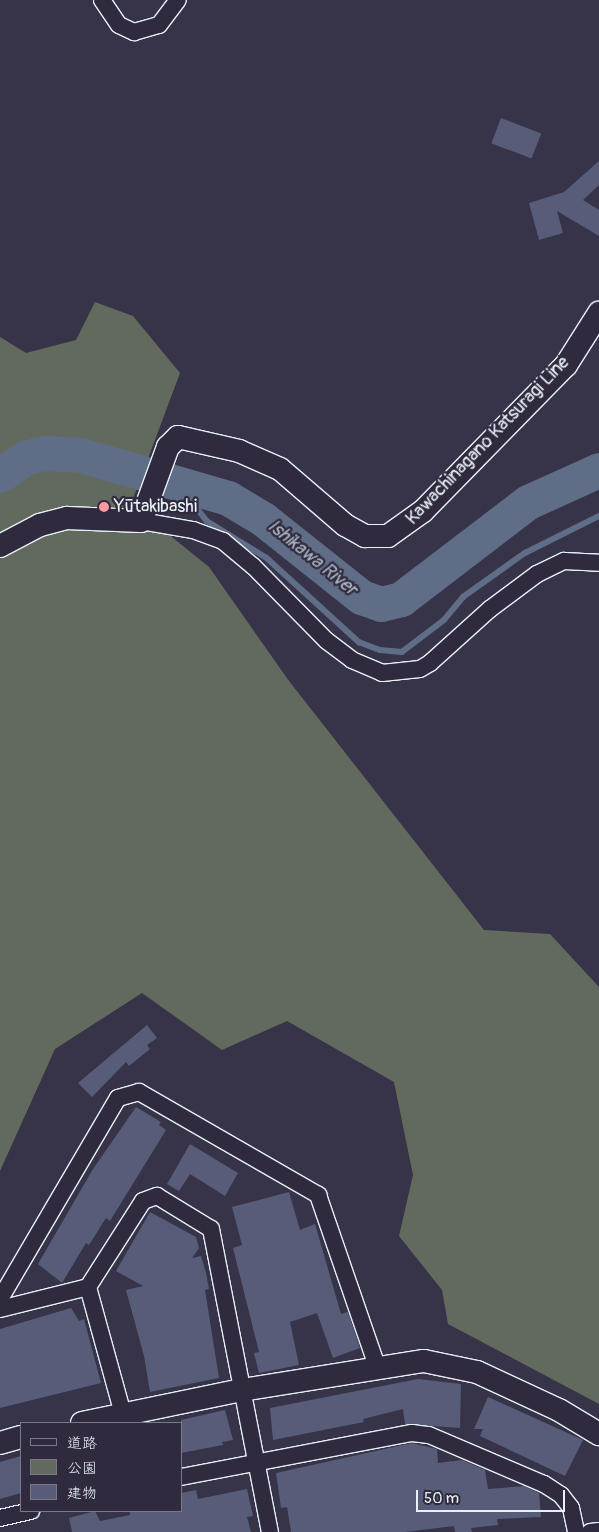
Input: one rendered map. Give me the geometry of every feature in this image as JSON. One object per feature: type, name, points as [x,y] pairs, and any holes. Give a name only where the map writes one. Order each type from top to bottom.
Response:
[{"type":"main road","name":"Kawachinagano Katsuragi Line","points":[[142,518],[168,447],[178,437],[239,451],[280,469],[358,532],[388,536],[423,511],[566,365],[599,313]]},
{"type":"main road","points":[[0,546],[32,528],[67,518],[142,518]]},
{"type":"main road","points":[[87,1422],[242,1390],[377,1366],[424,1361],[477,1372],[558,1410],[599,1434]]},
{"type":"main road","points":[[0,1443],[20,1437]]},
{"type":"street","points":[[102,0],[119,25],[134,32],[149,30],[159,24],[178,0]]},
{"type":"street","points":[[142,518],[193,530],[223,541],[253,566],[327,641],[352,660],[382,673],[420,669],[430,663],[490,609],[537,574],[564,561],[599,562]]},
{"type":"street","points":[[0,1299],[118,1098],[139,1092],[318,1195],[377,1366]]},
{"type":"street","points":[[0,1309],[88,1286],[143,1201],[157,1196],[211,1229],[270,1532]]},
{"type":"street","points":[[88,1286],[123,1414]]},
{"type":"street","points":[[182,1477],[412,1433],[429,1435],[544,1484],[561,1495],[571,1508],[576,1532]]},
{"type":"street","points":[[0,1518],[27,1512]]},
{"type":"street","points":[[590,1532],[599,1531]]},
{"type":"green space","points":[[95,302],[133,316],[180,373],[131,504],[209,567],[289,681],[484,930],[550,934],[599,987],[599,1404],[448,1324],[442,1290],[399,1236],[413,1175],[394,1082],[287,1021],[222,1050],[142,993],[55,1049],[0,1171],[0,337],[26,353],[76,340]]},
{"type":"building","points":[[501,118],[541,133],[531,159],[491,143]]},
{"type":"building","points":[[599,161],[599,185],[583,200],[599,210],[599,236],[557,211],[563,233],[539,240],[529,203],[564,192]]},
{"type":"building","points":[[147,1025],[157,1038],[147,1045],[150,1049],[129,1066],[126,1062],[92,1097],[78,1083]]},
{"type":"building","points":[[136,1107],[161,1122],[159,1125],[166,1130],[110,1221],[106,1218],[89,1245],[86,1243],[62,1283],[38,1264],[93,1169]]},
{"type":"building","points":[[190,1144],[238,1173],[225,1196],[190,1174],[179,1191],[167,1184]]},
{"type":"building","points":[[289,1192],[300,1230],[315,1224],[341,1314],[348,1312],[360,1348],[333,1358],[317,1313],[290,1322],[299,1365],[259,1373],[254,1353],[259,1352],[233,1248],[242,1245],[232,1207]]},
{"type":"building","points":[[150,1212],[196,1237],[199,1248],[192,1258],[201,1256],[206,1273],[209,1289],[205,1290],[219,1378],[150,1392],[144,1356],[126,1290],[143,1286],[116,1271]]},
{"type":"building","points":[[71,1308],[79,1321],[84,1319],[101,1383],[0,1408],[0,1329]]},
{"type":"building","points":[[418,1379],[461,1384],[460,1428],[405,1424],[403,1409],[363,1419],[364,1422],[273,1440],[270,1408]]},
{"type":"building","points":[[488,1397],[583,1440],[565,1476],[480,1436],[483,1429],[474,1429]]},
{"type":"building","points":[[225,1410],[233,1440],[222,1442],[223,1445],[182,1453],[181,1420]]},
{"type":"building","points":[[412,1443],[437,1449],[438,1463],[462,1460],[485,1470],[488,1489],[524,1486],[539,1493],[541,1517],[497,1519],[498,1525],[471,1528],[472,1532],[455,1532],[454,1526],[405,1532],[291,1532],[287,1507],[281,1508],[276,1473]]},
{"type":"building","points":[[20,1456],[20,1493],[0,1499],[0,1462]]},
{"type":"building","points":[[247,1489],[253,1516],[247,1517],[251,1532],[72,1532],[69,1518],[91,1512],[96,1512],[100,1521],[130,1515],[130,1512],[182,1512],[182,1493],[196,1490],[198,1499]]},
{"type":"waterway","name":"Ishikawa River","points":[[0,475],[27,457],[45,453],[81,455],[228,498],[263,519],[361,597],[381,604],[401,599],[528,502],[599,470]]},
{"type":"waterway","points":[[177,482],[207,521],[267,558],[359,642],[380,650],[402,652],[444,620],[463,597],[525,553],[599,516]]},
{"type":"place","name":"Yūtakibashi","points":[[104,507]]}]
